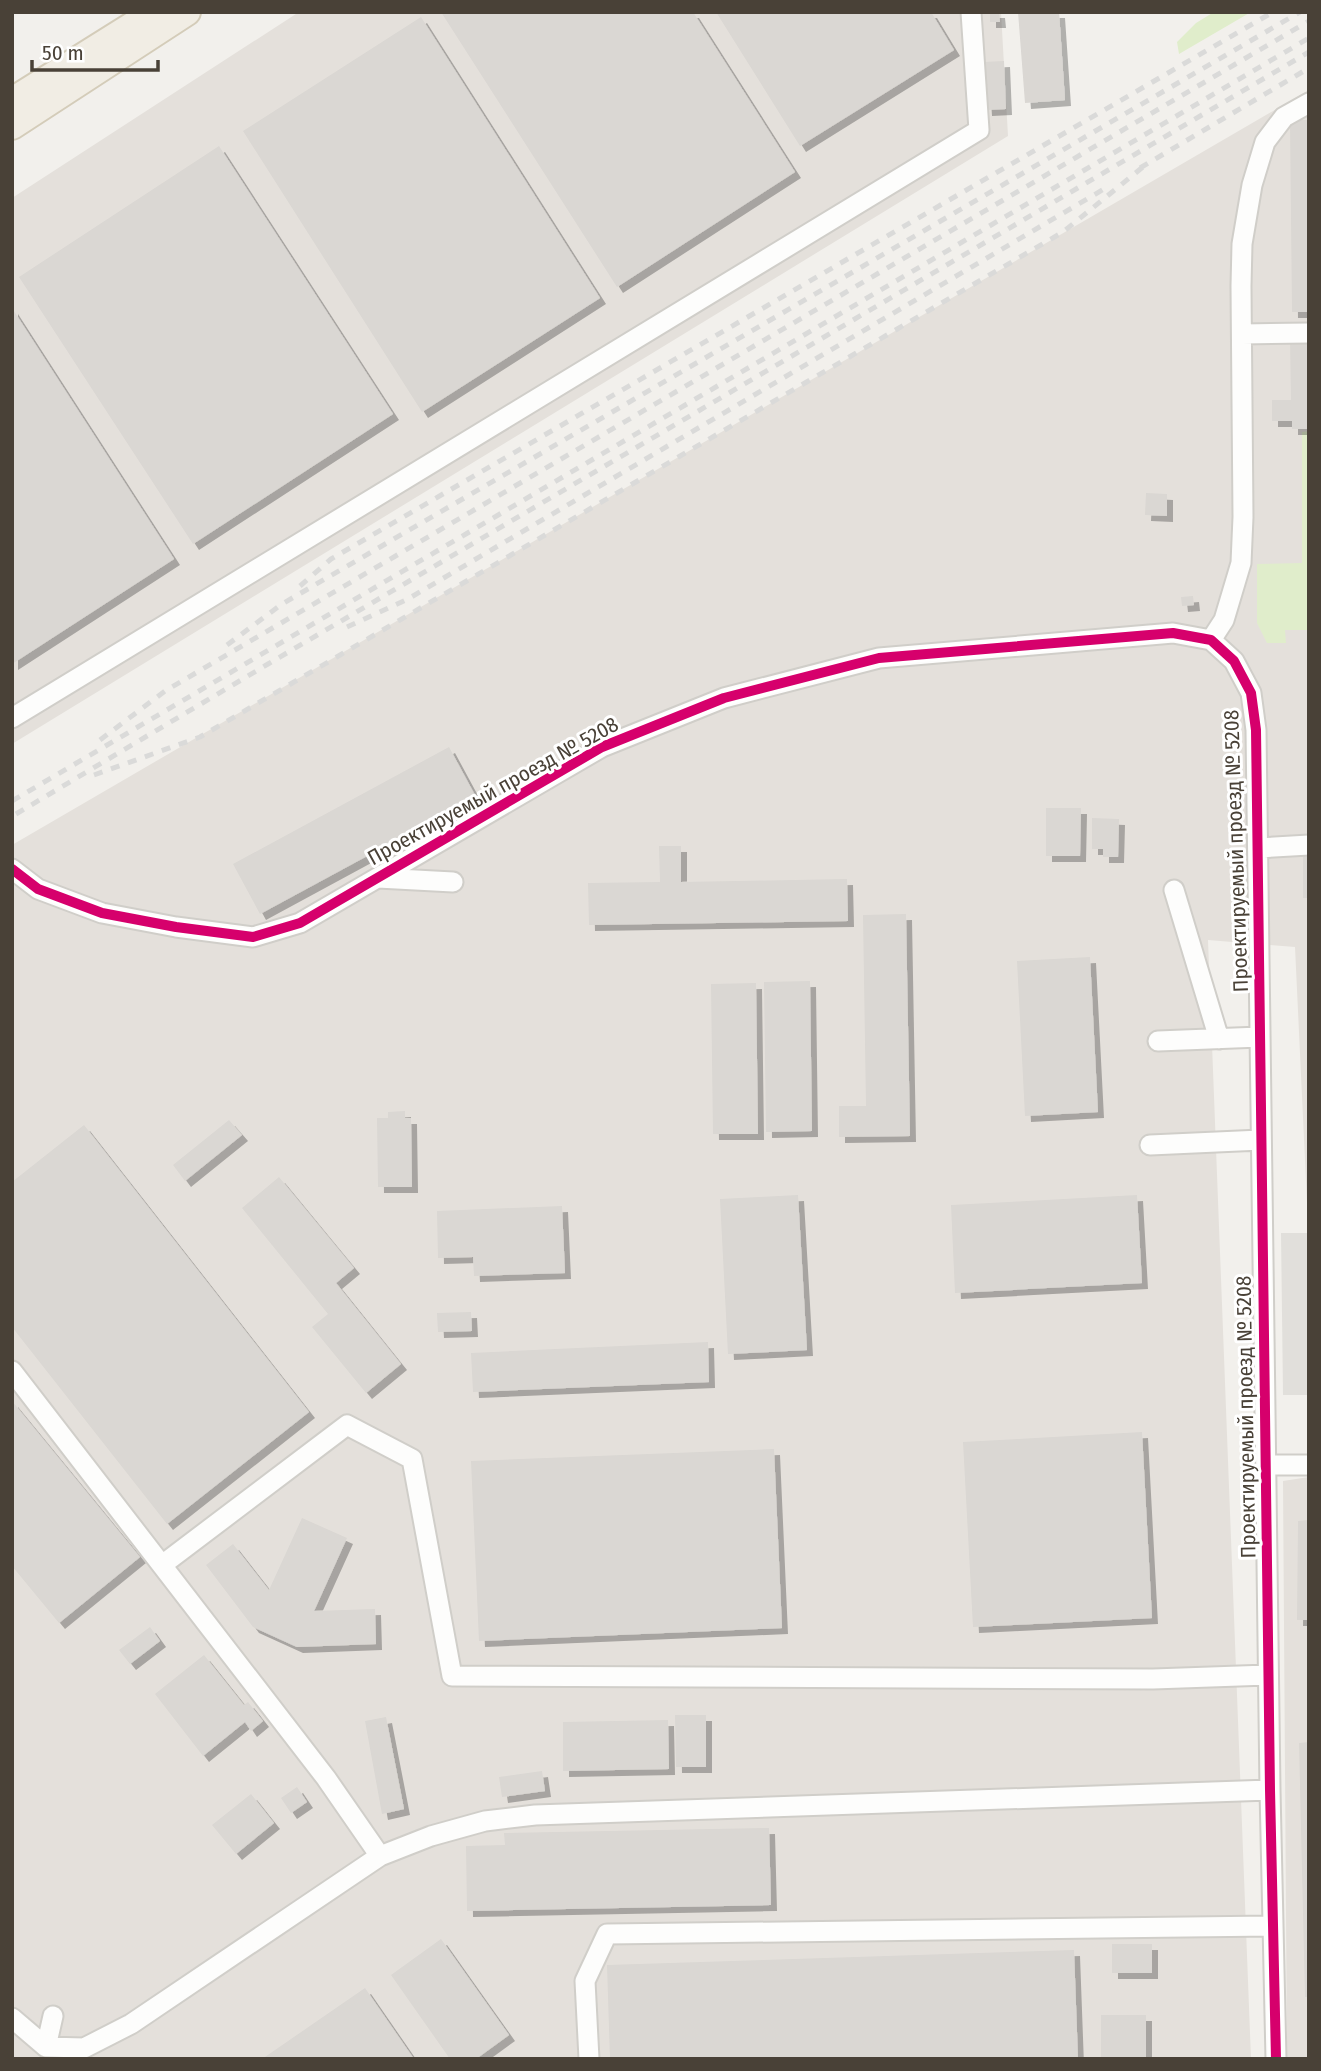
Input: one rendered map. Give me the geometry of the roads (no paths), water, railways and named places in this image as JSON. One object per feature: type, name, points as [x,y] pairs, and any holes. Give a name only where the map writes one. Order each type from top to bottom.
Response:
[{"type":"main road","points":[[12,101],[154,12]]},
{"type":"main road","points":[[12,126],[187,12]]},
{"type":"street","points":[[12,718],[979,130],[971,12]]},
{"type":"street","points":[[1211,640],[1224,620],[1241,563],[1242,244],[1252,185],[1265,142],[1284,117],[1309,103]]},
{"type":"street","points":[[1242,334],[1309,333]]},
{"type":"street","name":"Проектируемый проезд № 5208","points":[[12,869],[38,889],[102,913],[176,927],[253,937],[300,923],[602,747],[724,698],[879,658],[1173,633],[1211,640],[1234,661],[1251,693],[1256,730],[1268,1675],[1276,2059]]},
{"type":"street","points":[[1258,848],[1309,845]]},
{"type":"street","points":[[378,878],[453,882]]},
{"type":"street","points":[[1174,890],[1220,1039]]},
{"type":"street","points":[[1158,1041],[1260,1037]]},
{"type":"street","points":[[1150,1145],[1261,1140]]},
{"type":"street","points":[[12,1371],[326,1778],[380,1856]]},
{"type":"street","points":[[162,1565],[347,1425],[412,1460],[452,1676],[1153,1679],[1268,1675]]},
{"type":"street","points":[[1266,1465],[1309,1465]]},
{"type":"street","points":[[12,2018],[57,2051],[84,2048],[131,2024],[380,1856],[431,1836],[472,1825],[535,1815],[1270,1790]]},
{"type":"street","points":[[589,2059],[584,1981],[607,1934],[1273,1926]]},
{"type":"street","points":[[53,2016],[57,2051]]},
{"type":"railway","points":[[300,586],[331,559],[1273,12]]},
{"type":"railway","points":[[227,645],[282,604],[1300,12]]},
{"type":"railway","points":[[100,740],[165,691],[1309,21]]},
{"type":"railway","points":[[12,801],[1309,38]]},
{"type":"railway","points":[[16,814],[1309,52]]},
{"type":"railway","points":[[1140,168],[1309,68]]},
{"type":"railway","points":[[94,775],[200,737],[1063,232],[1149,162]]},
{"type":"railway","points":[[347,627],[408,599],[1104,189]]}]
